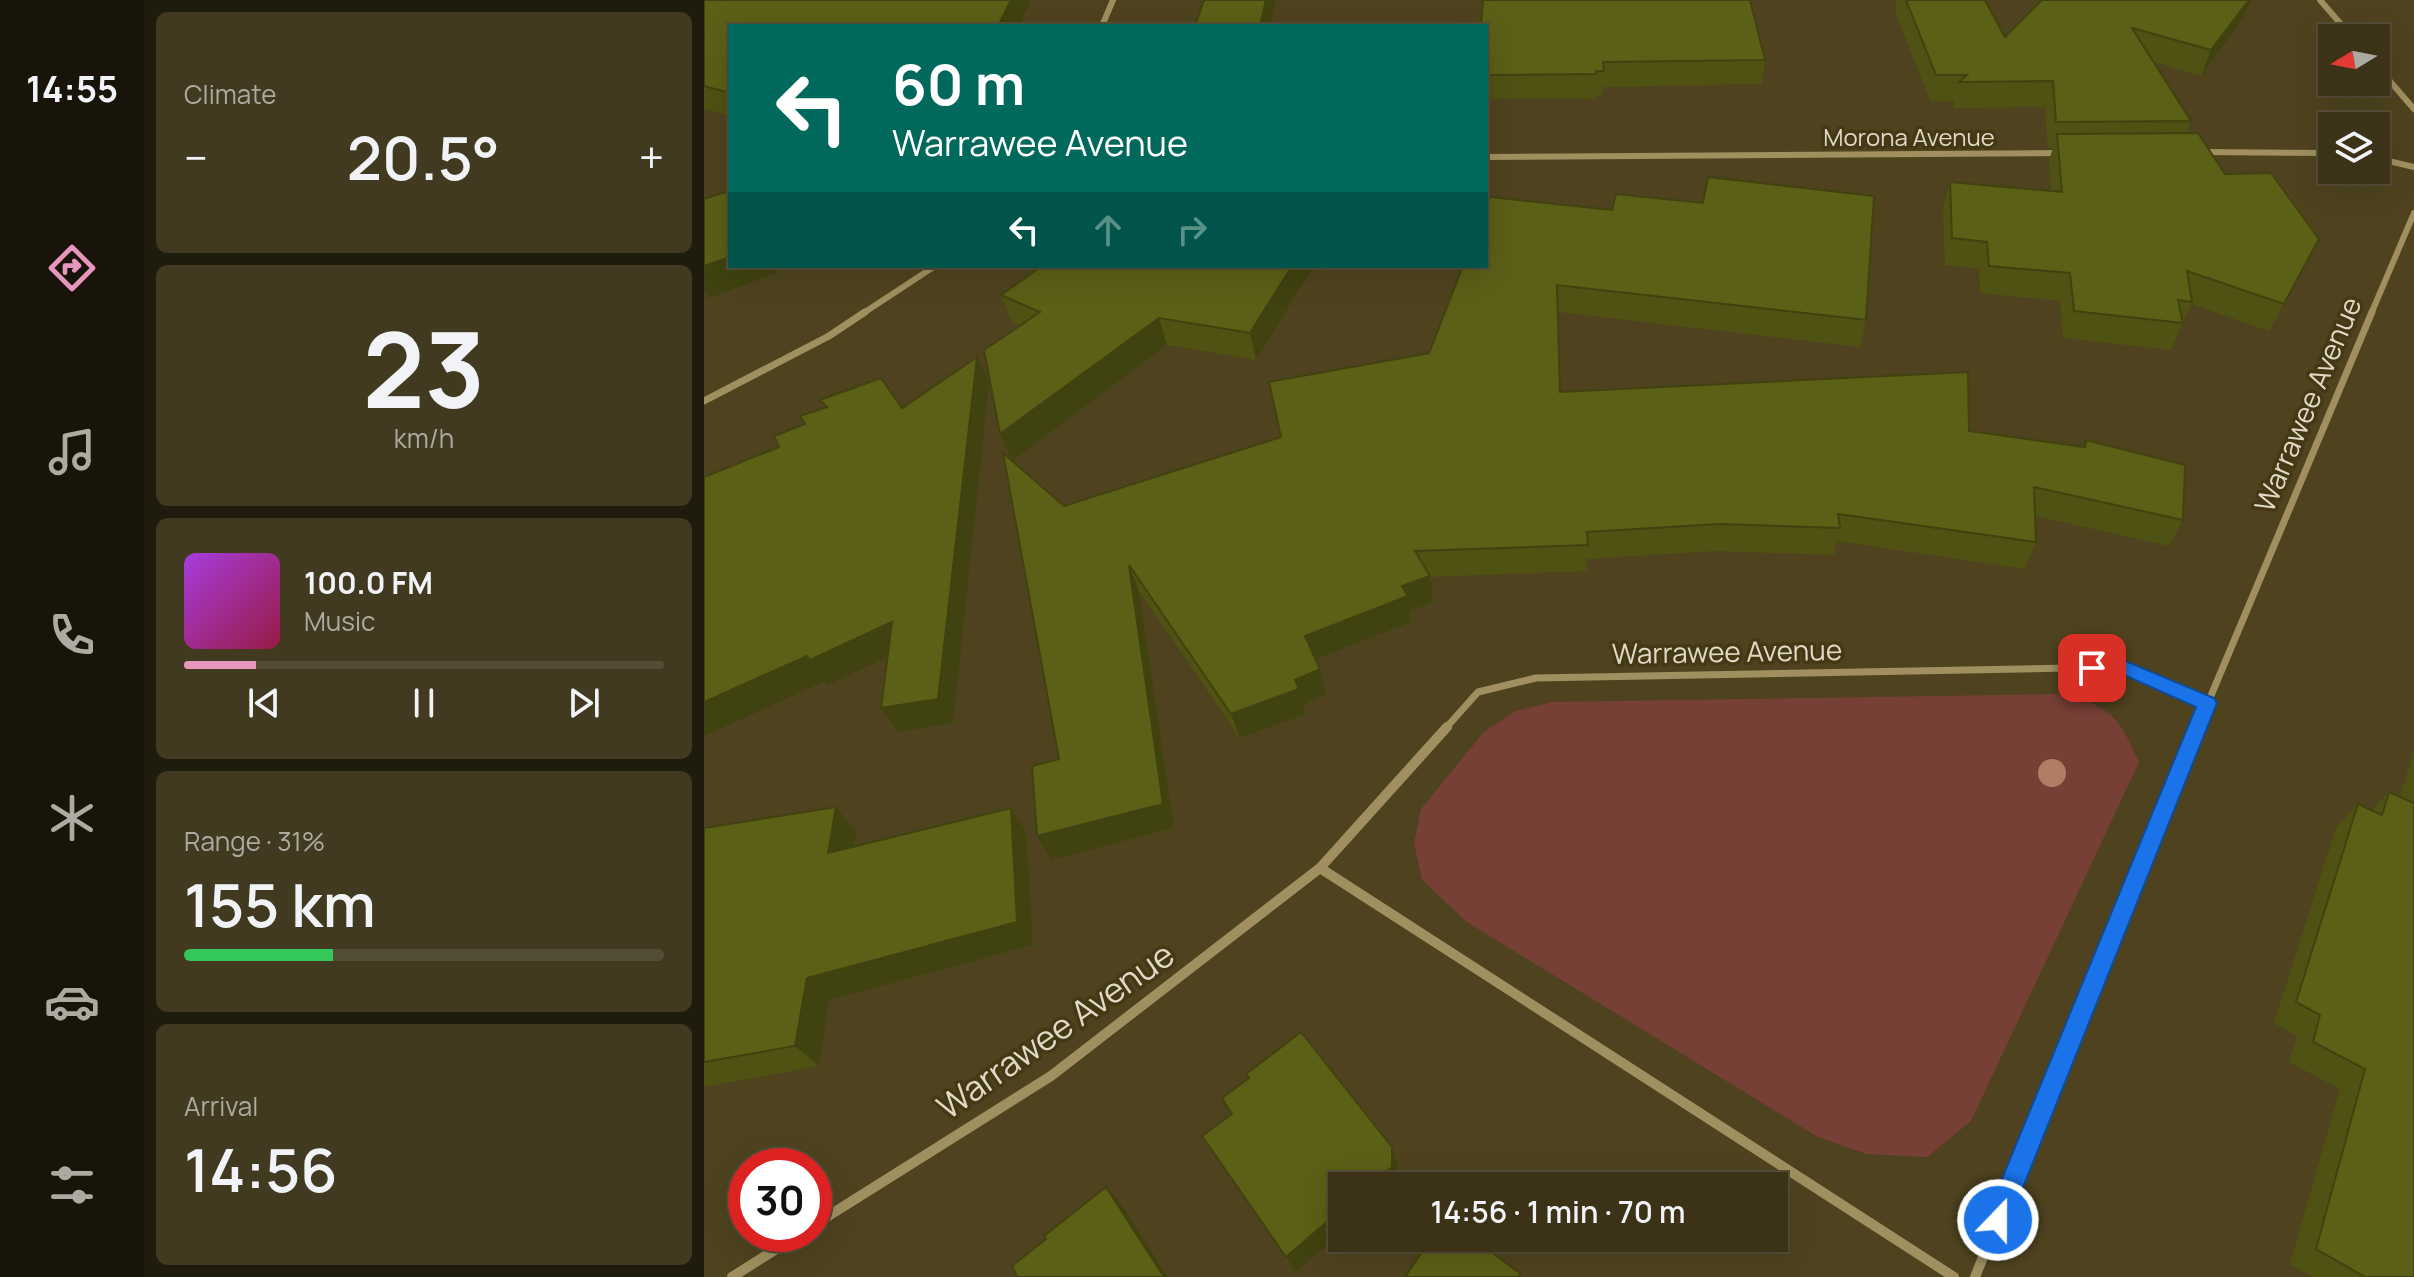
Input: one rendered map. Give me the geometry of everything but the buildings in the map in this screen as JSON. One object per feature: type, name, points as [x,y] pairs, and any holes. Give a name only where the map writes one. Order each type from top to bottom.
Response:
[{"type":"street","points":[[1103,24],[1113,0]]},
{"type":"street","points":[[2320,0],[2341,24]]},
{"type":"street","points":[[2390,81],[2414,109]]},
{"type":"street","points":[[2199,152],[2318,153]]},
{"type":"street","name":"Morona Avenue","points":[[1488,157],[2072,153]]},
{"type":"street","points":[[2390,161],[2414,167]]},
{"type":"street","name":"Warrawee Avenue","points":[[1975,1277],[2207,703],[2414,213]]},
{"type":"street","points":[[704,401],[829,336],[932,268]]},
{"type":"street","name":"Warrawee Avenue","points":[[832,1214],[1051,1076],[1320,868],[1478,692],[1536,678],[2123,667],[2207,703]]},
{"type":"street","points":[[1320,868],[1954,1277]]},
{"type":"street","points":[[732,1277],[772,1252]]},
{"type":"shaded area","points":[[2070,694],[2114,718],[2139,762],[1971,1121],[1927,1157],[1867,1154],[1818,1137],[1467,922],[1422,880],[1414,843],[1421,809],[1484,732],[1516,711],[1553,702]]},
{"type":"route","points":[[1998,1220],[2207,703],[2123,667],[2092,668]]}]
